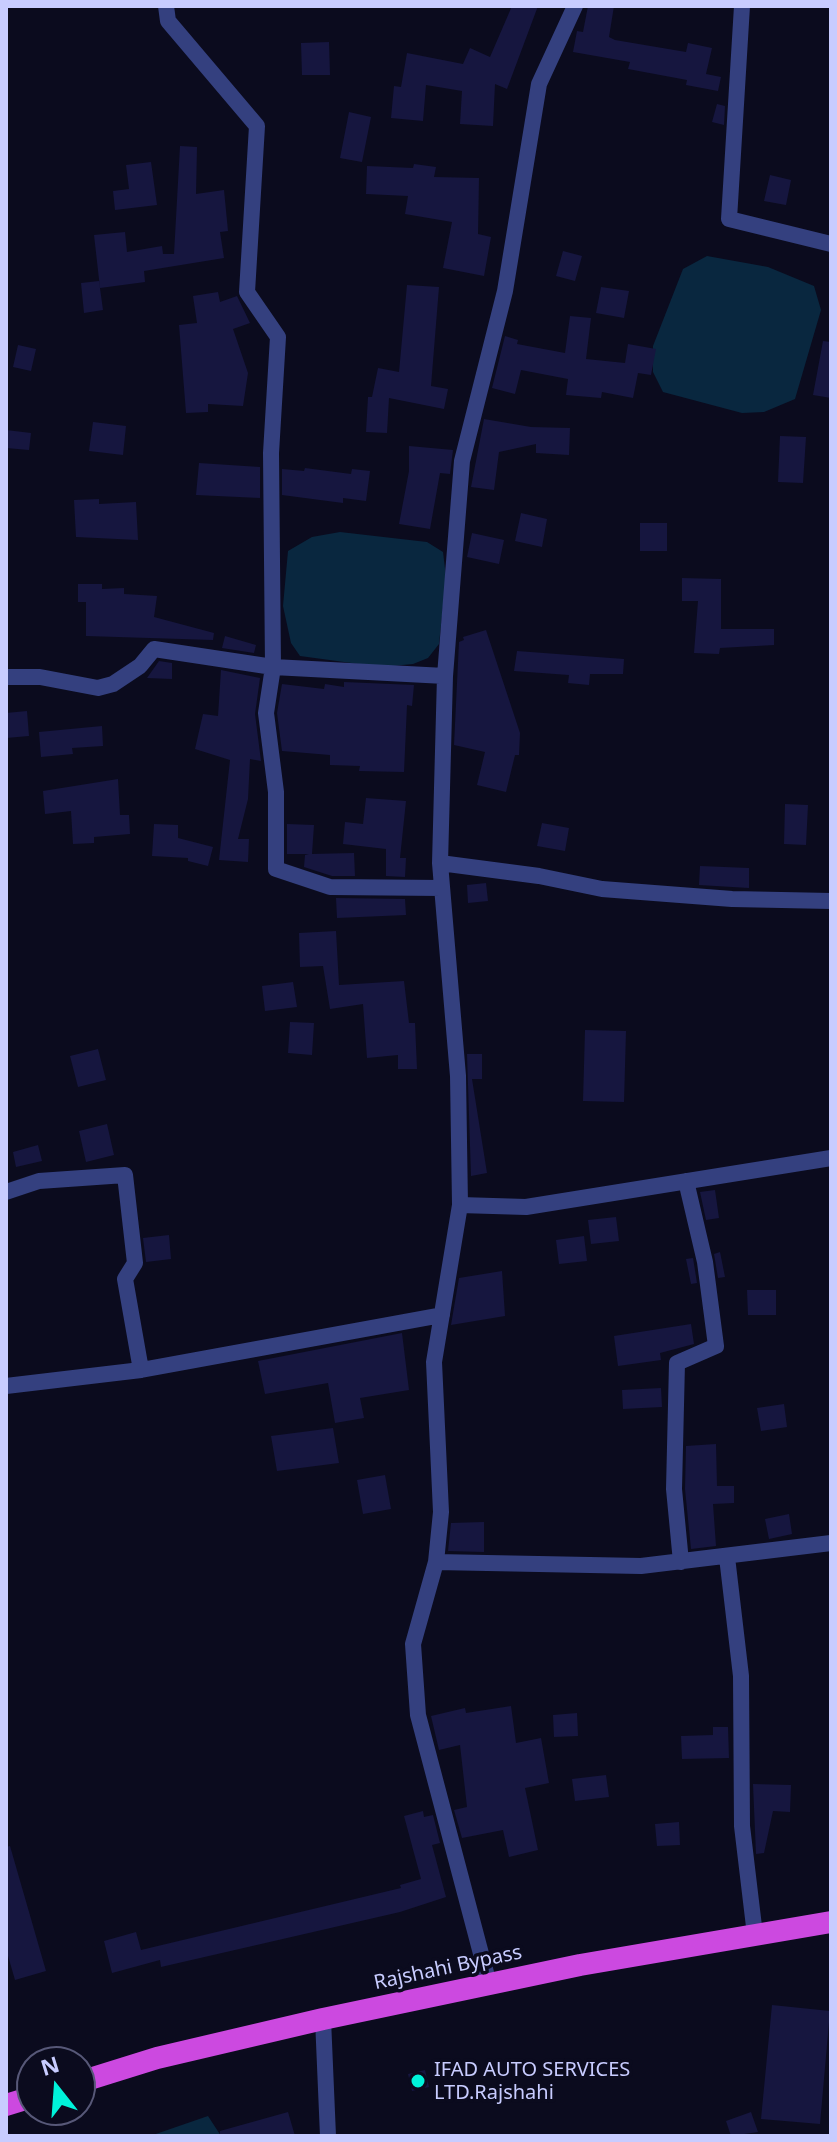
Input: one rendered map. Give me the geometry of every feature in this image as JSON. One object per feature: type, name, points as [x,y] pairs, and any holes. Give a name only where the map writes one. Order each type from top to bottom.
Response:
[{"type":"highway","name":"Rajshahi Bypass","points":[[96,2077],[157,2058],[323,2019],[489,1984],[831,1922]]},
{"type":"street","points":[[166,6],[168,21],[257,126],[247,292],[259,305],[278,337],[271,453],[273,667],[266,713],[276,792],[276,869],[330,887],[442,888]]},
{"type":"street","points":[[489,1984],[418,1715],[413,1644],[436,1562],[441,1512],[434,1362],[460,1205],[458,1076],[440,863],[445,676],[462,461],[505,291],[539,84],[575,6]]},
{"type":"street","points":[[742,6],[729,219],[831,244]]},
{"type":"street","points":[[6,677],[40,677],[98,688],[113,684],[140,666],[154,649],[273,667],[445,676]]},
{"type":"street","points":[[440,863],[539,876],[602,889],[732,899],[831,901]]},
{"type":"street","points":[[460,1205],[526,1207],[831,1158]]},
{"type":"street","points":[[6,1192],[39,1181],[125,1175],[135,1263],[125,1279],[141,1370]]},
{"type":"street","points":[[681,1562],[674,1489],[677,1363],[716,1346],[705,1262],[686,1181]]},
{"type":"street","points":[[6,1386],[141,1370],[442,1315]]},
{"type":"street","points":[[436,1562],[641,1566],[831,1543]]},
{"type":"street","points":[[727,1557],[741,1676],[742,1826],[755,1935]]},
{"type":"street","points":[[323,2019],[328,2136]]},
{"type":"water","points":[[707,256],[768,267],[814,286],[821,310],[795,399],[764,412],[742,413],[663,392],[653,372],[653,346],[683,269]]},
{"type":"water","points":[[340,532],[427,542],[443,552],[446,577],[439,644],[428,658],[413,664],[381,667],[300,656],[291,643],[283,606],[288,551],[312,537]]},
{"type":"water","points":[[208,2116],[221,2136],[150,2136]]},
{"type":"building","points":[[512,6],[538,6],[507,89],[495,84],[493,126],[460,124],[462,91],[426,85],[423,121],[391,118],[394,86],[401,87],[407,53],[463,64],[470,48],[490,57]]},
{"type":"building","points":[[588,6],[614,6],[609,37],[615,40],[686,52],[688,43],[712,48],[706,74],[721,77],[718,91],[686,85],[687,80],[628,69],[630,62],[573,52],[577,31],[583,32]]},
{"type":"building","points":[[329,42],[330,75],[302,75],[301,43]]},
{"type":"building","points":[[717,104],[725,106],[724,125],[712,122]]},
{"type":"building","points":[[349,112],[371,117],[362,162],[340,158]]},
{"type":"building","points":[[180,146],[197,147],[196,194],[224,190],[228,231],[220,232],[224,258],[144,271],[145,282],[100,288],[94,235],[125,232],[127,252],[162,246],[163,254],[174,254]]},
{"type":"building","points":[[151,162],[157,205],[115,210],[113,191],[129,189],[126,165]]},
{"type":"building","points":[[414,164],[436,167],[434,177],[479,178],[478,234],[491,237],[484,276],[443,268],[452,222],[405,214],[408,196],[366,194],[367,166],[413,168]]},
{"type":"building","points":[[770,175],[791,180],[786,205],[764,201]]},
{"type":"building","points":[[563,251],[582,256],[575,281],[556,276]]},
{"type":"building","points":[[99,281],[103,310],[84,313],[81,283]]},
{"type":"building","points":[[407,285],[439,287],[431,386],[448,389],[444,409],[389,398],[387,433],[366,432],[368,397],[372,397],[378,368],[399,372]]},
{"type":"building","points":[[601,287],[629,291],[624,318],[596,313]]},
{"type":"building","points":[[218,292],[220,302],[237,296],[250,323],[233,329],[248,373],[243,406],[208,404],[208,412],[186,413],[179,325],[197,323],[193,296]]},
{"type":"building","points":[[570,316],[591,318],[586,359],[625,363],[628,344],[656,349],[651,375],[638,373],[633,398],[602,392],[601,398],[566,395],[568,379],[521,370],[515,394],[492,388],[505,336],[518,340],[517,344],[565,353]]},
{"type":"building","points":[[823,341],[831,342],[831,398],[813,395]]},
{"type":"building","points":[[18,345],[36,349],[31,371],[13,367]]},
{"type":"building","points":[[484,419],[531,427],[570,428],[569,455],[536,453],[536,444],[499,452],[494,490],[471,487]]},
{"type":"building","points":[[93,422],[126,426],[123,455],[89,451]]},
{"type":"building","points":[[6,430],[31,433],[29,450],[6,448]]},
{"type":"building","points":[[780,436],[806,437],[803,483],[778,482]]},
{"type":"building","points":[[409,446],[453,450],[450,474],[440,473],[430,529],[399,524],[409,471]]},
{"type":"building","points":[[199,463],[260,467],[260,498],[196,495]]},
{"type":"building","points":[[305,468],[351,474],[352,469],[370,471],[366,501],[343,498],[343,503],[282,495],[282,469],[304,471]]},
{"type":"building","points":[[99,499],[99,504],[136,502],[138,540],[76,537],[74,500]]},
{"type":"building","points":[[521,513],[547,519],[542,547],[515,541]]},
{"type":"building","points":[[640,523],[667,523],[667,551],[640,551]]},
{"type":"building","points":[[472,533],[504,540],[499,564],[467,557]]},
{"type":"building","points":[[682,578],[721,579],[721,629],[774,629],[774,645],[720,648],[719,654],[694,653],[698,601],[682,601]]},
{"type":"building","points":[[78,584],[102,584],[102,589],[124,588],[124,594],[157,596],[154,617],[214,633],[213,640],[86,636],[86,602],[78,602]]},
{"type":"building","points":[[486,630],[520,733],[519,755],[515,755],[506,792],[477,785],[485,752],[454,745],[459,642],[464,640],[463,637]]},
{"type":"building","points":[[225,636],[256,645],[254,653],[222,648]]},
{"type":"building","points":[[517,651],[624,659],[623,674],[590,674],[589,685],[568,683],[569,675],[514,671]]},
{"type":"building","points":[[159,661],[172,663],[172,679],[147,678]]},
{"type":"building","points":[[221,670],[260,678],[255,714],[261,761],[250,759],[248,799],[238,839],[249,839],[248,862],[219,860],[230,760],[195,749],[203,714],[218,716]]},
{"type":"building","points":[[344,682],[414,685],[412,706],[407,705],[404,772],[359,771],[360,766],[330,765],[330,755],[282,751],[277,713],[282,684],[324,689],[325,684],[344,687]]},
{"type":"building","points":[[27,711],[29,736],[6,738],[6,713]]},
{"type":"building","points":[[102,726],[103,746],[72,748],[73,754],[41,757],[39,732]]},
{"type":"building","points":[[118,779],[120,815],[129,815],[130,834],[94,837],[94,843],[73,844],[71,811],[45,814],[43,791]]},
{"type":"building","points":[[366,798],[406,801],[400,858],[406,858],[405,877],[386,876],[386,849],[343,844],[345,822],[363,824]]},
{"type":"building","points":[[785,804],[808,805],[806,845],[784,844]]},
{"type":"building","points":[[542,823],[569,828],[565,851],[537,846]]},
{"type":"building","points":[[154,824],[178,825],[178,838],[213,847],[208,866],[188,861],[188,858],[152,856]]},
{"type":"building","points":[[287,824],[314,825],[312,854],[354,853],[355,876],[332,876],[304,867],[305,855],[309,854],[287,854]]},
{"type":"building","points":[[700,866],[749,868],[749,888],[699,885]]},
{"type":"building","points":[[486,883],[488,901],[468,903],[467,885]]},
{"type":"building","points":[[336,898],[405,899],[406,915],[337,918]]},
{"type":"building","points":[[336,931],[339,985],[404,981],[409,1023],[415,1023],[417,1069],[398,1069],[398,1055],[367,1058],[363,1004],[330,1009],[323,966],[300,967],[299,933]]},
{"type":"building","points":[[293,982],[297,1007],[265,1011],[262,986]]},
{"type":"building","points":[[290,1022],[314,1023],[312,1055],[288,1053]]},
{"type":"building","points":[[585,1030],[626,1031],[624,1102],[583,1101]]},
{"type":"building","points":[[98,1049],[106,1080],[78,1087],[70,1056]]},
{"type":"building","points":[[467,1054],[482,1054],[482,1079],[472,1079],[487,1173],[471,1176]]},
{"type":"building","points":[[107,1124],[114,1155],[86,1162],[79,1131]]},
{"type":"building","points":[[38,1145],[42,1161],[16,1167],[13,1152]]},
{"type":"building","points":[[715,1190],[719,1218],[706,1220],[700,1192]]},
{"type":"building","points":[[616,1217],[619,1241],[591,1244],[588,1220]]},
{"type":"building","points":[[169,1235],[171,1259],[146,1262],[143,1238]]},
{"type":"building","points":[[584,1236],[587,1261],[559,1264],[556,1240]]},
{"type":"building","points":[[720,1252],[725,1277],[718,1278],[714,1254]]},
{"type":"building","points":[[693,1258],[697,1283],[691,1284],[686,1259]]},
{"type":"building","points":[[502,1271],[505,1316],[451,1325],[459,1278]]},
{"type":"building","points":[[747,1290],[776,1290],[776,1315],[748,1315]]},
{"type":"building","points":[[691,1324],[694,1344],[660,1353],[661,1360],[618,1366],[614,1336]]},
{"type":"building","points":[[402,1333],[409,1390],[360,1398],[364,1418],[335,1423],[328,1383],[265,1394],[258,1361]]},
{"type":"building","points":[[661,1388],[662,1407],[623,1409],[622,1390]]},
{"type":"building","points":[[784,1404],[787,1427],[761,1431],[757,1408]]},
{"type":"building","points":[[333,1428],[339,1463],[277,1471],[271,1436]]},
{"type":"building","points":[[716,1444],[717,1486],[734,1486],[734,1503],[713,1504],[716,1546],[691,1549],[685,1489],[686,1446]]},
{"type":"building","points":[[385,1475],[391,1509],[363,1514],[357,1480]]},
{"type":"building","points":[[789,1514],[792,1534],[769,1539],[765,1519]]},
{"type":"building","points":[[484,1522],[484,1552],[448,1551],[451,1523]]},
{"type":"building","points":[[511,1706],[516,1743],[541,1738],[549,1783],[525,1788],[538,1850],[509,1857],[503,1830],[462,1838],[454,1810],[467,1807],[460,1745],[439,1750],[431,1716],[465,1708],[466,1713]]},
{"type":"building","points":[[577,1713],[578,1736],[554,1737],[553,1715]]},
{"type":"building","points":[[713,1727],[728,1727],[729,1758],[682,1759],[681,1736],[713,1735]]},
{"type":"building","points":[[606,1775],[609,1797],[575,1801],[572,1779]]},
{"type":"building","points":[[753,1784],[791,1785],[790,1812],[773,1811],[764,1853],[756,1854]]},
{"type":"building","points":[[423,1811],[424,1817],[433,1815],[440,1843],[432,1845],[446,1897],[400,1912],[161,1967],[160,1960],[112,1973],[104,1941],[136,1932],[141,1950],[401,1888],[400,1885],[421,1879],[404,1816]]},
{"type":"building","points":[[679,1822],[680,1845],[657,1846],[655,1824]]},
{"type":"building","points":[[10,1846],[46,1971],[15,1980],[6,1949],[6,1847]]},
{"type":"building","points":[[772,2005],[830,2011],[820,2124],[761,2119]]},
{"type":"building","name":"IFAD AUTO SERVICES LTD.Rajshahi","points":[[425,2070],[429,2087],[412,2091],[408,2074]]},
{"type":"building","points":[[288,2112],[295,2136],[220,2136],[220,2131]]},
{"type":"building","points":[[751,2112],[758,2132],[731,2136],[726,2121]]},
{"type":"place","name":"IFAD AUTO SERVICES LTD.Rajshahi","points":[[418,2081]]}]
